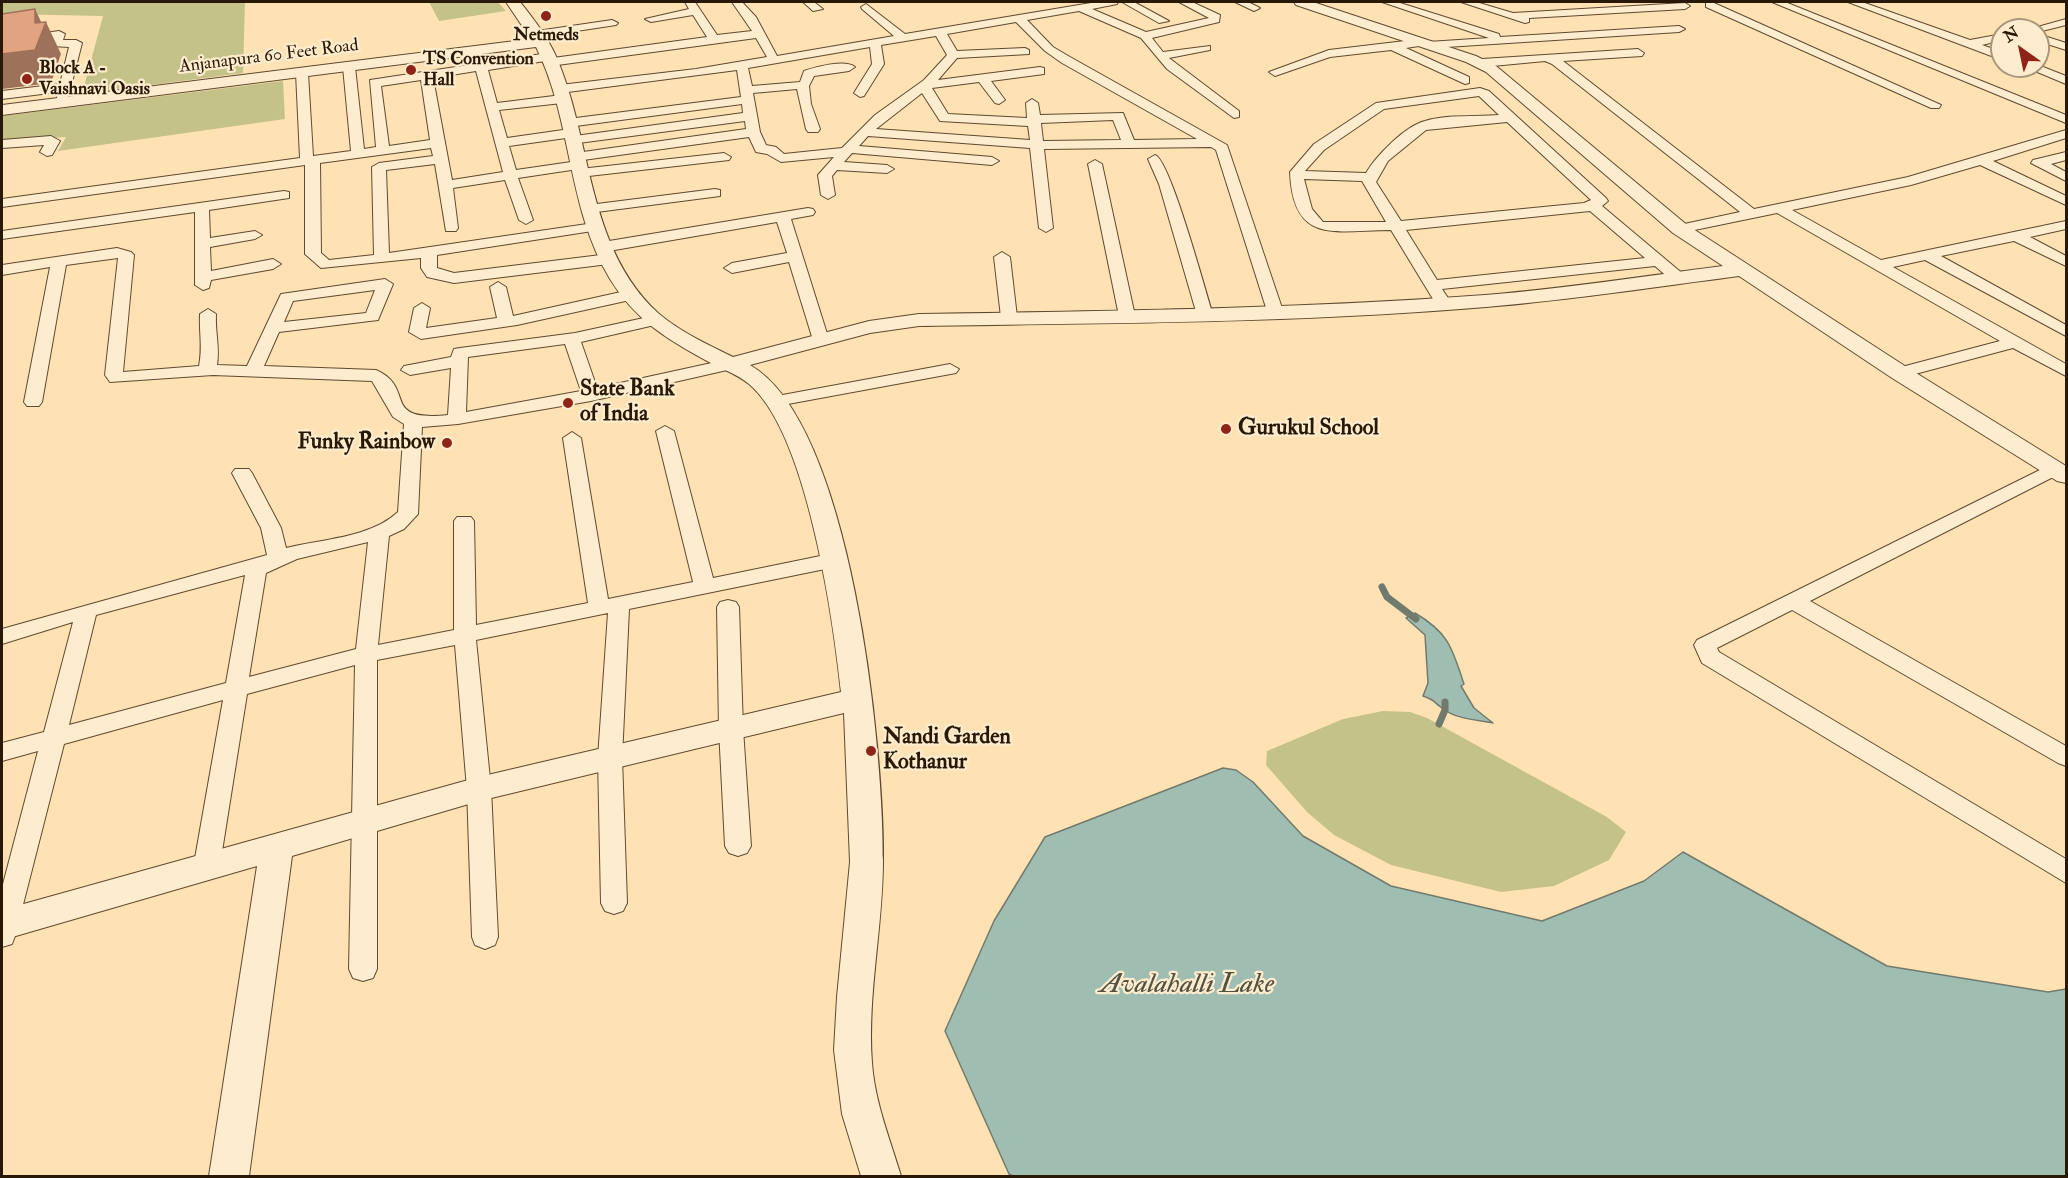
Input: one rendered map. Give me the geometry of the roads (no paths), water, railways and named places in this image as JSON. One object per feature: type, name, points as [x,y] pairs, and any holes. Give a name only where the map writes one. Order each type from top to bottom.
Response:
[{"type":"street","points":[[513,2],[562,102],[599,235],[630,295],[653,321],[681,339],[756,378],[777,401],[804,458],[835,560],[857,699],[867,834],[853,1051],[864,1129],[881,1176]]},
{"type":"street","points":[[690,2],[714,39]]},
{"type":"street","points":[[738,2],[750,16],[774,60]]},
{"type":"street","points":[[1041,2],[1054,12]]},
{"type":"street","points":[[744,83],[774,60],[1113,2]]},
{"type":"street","points":[[1127,2],[1163,21]]},
{"type":"street","points":[[1079,7],[1145,36],[1215,20],[1216,17],[1184,2]]},
{"type":"street","points":[[1240,2],[1254,8]]},
{"type":"street","points":[[1301,2],[1482,63],[1680,229],[1900,373],[2060,473]]},
{"type":"street","points":[[1387,2],[1505,40]]},
{"type":"street","points":[[1466,2],[1576,36]]},
{"type":"street","points":[[1729,2],[1710,5],[1935,105]]},
{"type":"street","points":[[1776,2],[2067,119]]},
{"type":"street","points":[[1853,2],[1990,52]]},
{"type":"street","points":[[1512,16],[1685,6]]},
{"type":"street","points":[[866,7],[903,38]]},
{"type":"street","points":[[651,19],[698,12]]},
{"type":"street","points":[[1020,19],[1050,49],[1066,60],[1215,143],[1225,153],[1276,314]]},
{"type":"street","points":[[2,95],[45,90],[64,95],[76,43],[56,44],[62,22],[36,24]]},
{"type":"street","points":[[2050,26],[2067,22]]},
{"type":"street","points":[[446,185],[511,176],[612,23]]},
{"type":"street","points":[[1275,72],[1298,68],[1329,54],[1427,44],[1679,29]]},
{"type":"street","points":[[940,32],[953,56]]},
{"type":"street","points":[[2,42],[59,34]]},
{"type":"street","points":[[502,143],[562,102],[714,39],[760,34]]},
{"type":"street","points":[[1145,36],[1160,56],[1234,114]]},
{"type":"street","points":[[1970,44],[1990,40]]},
{"type":"street","points":[[2050,41],[2067,47]]},
{"type":"street","points":[[860,93],[878,64],[875,43]]},
{"type":"street","points":[[1160,56],[1206,48]]},
{"type":"street","points":[[1395,48],[1465,80]]},
{"type":"street","points":[[953,56],[1025,52]]},
{"type":"street","points":[[1482,63],[1638,53]]},
{"type":"street","points":[[828,195],[825,176],[866,132],[892,108],[926,86],[945,69],[953,56]]},
{"type":"street","points":[[1551,58],[1751,214]]},
{"type":"street","points":[[481,66],[511,176],[526,220]]},
{"type":"street","points":[[383,151],[374,83],[481,66],[562,102],[724,158]]},
{"type":"street","points":[[349,67],[358,155]]},
{"type":"street","name":"Anjanapura 60 Feet Road","points":[[2,110],[39,106],[64,95],[349,67],[562,102]]},
{"type":"street","points":[[813,129],[805,104],[803,86],[807,82],[808,74],[849,67]]},
{"type":"street","points":[[926,86],[1040,72]]},
{"type":"street","points":[[302,73],[305,150],[310,162],[314,165],[313,254],[326,266],[429,252],[808,212]]},
{"type":"street","points":[[2050,74],[2067,80]]},
{"type":"street","points":[[426,75],[446,185],[451,228]]},
{"type":"street","points":[[493,107],[744,83],[766,75]]},
{"type":"street","points":[[982,78],[999,100]]},
{"type":"street","points":[[562,102],[744,83],[803,86]]},
{"type":"street","points":[[744,83],[753,132],[761,149],[771,150],[781,158],[848,151],[992,161]]},
{"type":"street","points":[[926,86],[940,114],[945,118],[1035,121],[1118,116],[1129,144]]},
{"type":"street","points":[[39,106],[45,90]]},
{"type":"street","points":[[1480,92],[1485,94],[1601,201],[1593,206],[1398,226],[1331,227],[1316,224],[1301,198],[1297,175],[1319,147],[1367,112],[1391,102],[1480,92]]},
{"type":"street","points":[[562,102],[750,116]]},
{"type":"street","points":[[562,102],[753,132]]},
{"type":"street","points":[[1032,103],[1039,145],[1046,228]]},
{"type":"street","points":[[1444,304],[1369,182],[1372,171],[1383,159],[1428,124],[1510,118]]},
{"type":"street","points":[[866,132],[1039,145],[1215,143]]},
{"type":"street","points":[[1680,229],[1911,181],[2066,135]]},
{"type":"street","points":[[2,144],[51,140],[53,141],[47,152]]},
{"type":"street","points":[[2,203],[437,143]]},
{"type":"street","points":[[2067,156],[2038,163],[2067,177]]},
{"type":"street","points":[[382,259],[379,167],[440,159]]},
{"type":"street","points":[[1155,159],[1166,184],[1206,315]]},
{"type":"street","points":[[1981,160],[2067,201]]},
{"type":"street","points":[[1095,164],[1127,316]]},
{"type":"street","points":[[834,166],[887,169]]},
{"type":"street","points":[[1297,175],[1371,177]]},
{"type":"street","points":[[199,177],[198,208],[205,243],[203,281],[273,264]]},
{"type":"street","points":[[429,252],[429,268],[433,274],[454,278],[599,235],[715,193]]},
{"type":"street","points":[[2,235],[284,195]]},
{"type":"street","points":[[1593,206],[1677,277]]},
{"type":"street","points":[[1780,208],[2067,371]]},
{"type":"street","points":[[783,216],[821,340]]},
{"type":"street","points":[[1879,265],[2067,225]]},
{"type":"street","points":[[205,243],[255,236]]},
{"type":"street","points":[[2016,236],[2067,262]]},
{"type":"street","points":[[2,270],[117,253],[126,255],[114,375],[116,378],[207,370],[379,376],[384,381],[396,410],[413,421],[457,418],[591,396],[730,364],[869,327],[919,320],[1276,314],[1444,304],[1740,270]]},
{"type":"street","points":[[1928,255],[2067,331]]},
{"type":"street","points":[[732,268],[795,256]]},
{"type":"street","points":[[1002,257],[1008,317]]},
{"type":"street","points":[[1432,285],[1657,261]]},
{"type":"street","points":[[33,402],[59,262]]},
{"type":"street","points":[[253,372],[272,328],[287,297],[385,284],[372,317],[272,328]]},
{"type":"street","points":[[498,287],[506,322]]},
{"type":"street","points":[[423,308],[418,333],[506,322],[630,295]]},
{"type":"street","points":[[207,370],[212,347],[207,336],[208,314]]},
{"type":"street","points":[[457,418],[460,353],[573,338],[653,321]]},
{"type":"street","points":[[573,338],[571,340],[591,396]]},
{"type":"street","points":[[1900,373],[2015,342]]},
{"type":"street","points":[[410,370],[459,361]]},
{"type":"street","points":[[777,401],[950,369]]},
{"type":"street","points":[[2,636],[87,610],[379,532],[403,522],[408,514],[413,421]]},
{"type":"street","points":[[665,431],[705,587]]},
{"type":"street","points":[[572,438],[609,606],[614,903]]},
{"type":"street","points":[[242,473],[271,528],[270,561]]},
{"type":"street","points":[[2060,473],[1705,645],[1710,657],[2063,864]]},
{"type":"street","points":[[464,520],[465,635],[478,789],[485,937]]},
{"type":"street","points":[[363,969],[366,655],[379,532]]},
{"type":"street","points":[[2,752],[366,655],[835,560]]},
{"type":"street","points":[[207,864],[256,570],[270,561]]},
{"type":"street","points":[[1793,601],[2067,757]]},
{"type":"street","points":[[728,607],[731,729],[738,846]]},
{"type":"street","points":[[3,928],[56,738],[87,610]]},
{"type":"street","points":[[3,928],[207,864],[366,819],[478,789],[857,699]]},
{"type":"street","points":[[229,1176],[277,844]]},
{"type":"water","points":[[1415,613],[1435,627],[1448,642],[1464,684],[1461,686],[1474,708],[1493,723],[1453,715],[1433,700],[1423,696],[1428,683],[1425,635],[1406,618]]},
{"type":"water","name":"Avalahalli Lake","points":[[1223,768],[1236,770],[1253,782],[1303,836],[1391,886],[1542,921],[1644,881],[1683,852],[1887,966],[2048,992],[2066,989],[2066,1176],[1013,1176],[1009,1174],[945,1031],[994,921],[1045,837]]},
{"type":"waterway","points":[[1382,587],[1387,597],[1416,619]]},
{"type":"waterway","points":[[1439,724],[1445,710],[1445,702]]},
{"type":"place","name":"Netmeds","points":[[546,16]]},
{"type":"place","name":"TS Convention Hall","points":[[411,70]]},
{"type":"place","name":"Block A - Vaishnavi Oasis","points":[[27,79]]},
{"type":"place","name":"State Bank of India","points":[[568,403]]},
{"type":"place","name":"Gurukul School","points":[[1226,429]]},
{"type":"place","name":"Funky Rainbow","points":[[447,443]]},
{"type":"place","name":"Nandi Garden Kothanur","points":[[871,751]]}]
